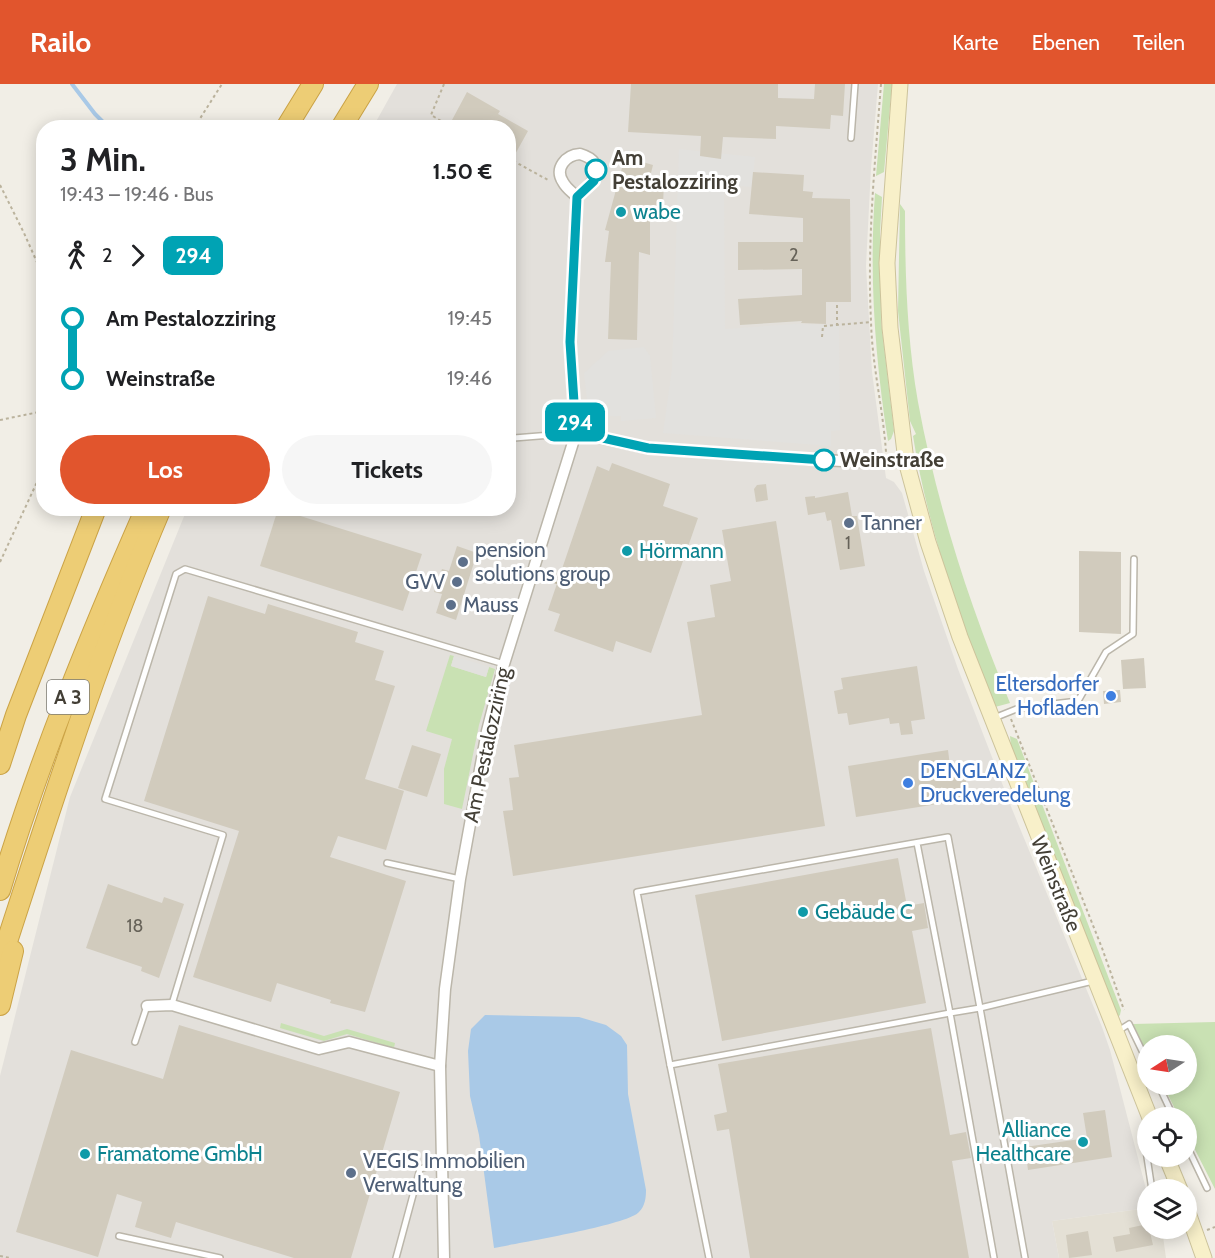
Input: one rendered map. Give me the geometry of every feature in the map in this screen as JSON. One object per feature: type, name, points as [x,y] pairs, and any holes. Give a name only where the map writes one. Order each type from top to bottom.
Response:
[{"type":"highway","points":[[291,120],[313,84]]},
{"type":"highway","points":[[346,120],[368,84]]},
{"type":"highway","name":"A 3","points":[[0,764],[15,714],[93,516]]},
{"type":"highway","name":"A 3","points":[[0,890],[18,832],[48,751],[110,590],[142,516]]},
{"type":"highway","points":[[0,963],[130,581],[158,516]]},
{"type":"highway","points":[[0,740],[15,714]]},
{"type":"highway","points":[[0,1005],[28,878]]},
{"type":"main road","name":"Weinstraße","points":[[900,84],[887,263],[890,328],[906,461],[928,542],[960,637],[1146,1107]]},
{"type":"main road","points":[[1197,1238],[1204,1258]]},
{"type":"street","points":[[580,154],[591,159],[596,170],[594,181],[577,197],[562,182],[560,172],[567,158],[580,154]]},
{"type":"street","name":"Am Pestalozziring","points":[[444,1258],[440,1066],[445,989],[460,879],[487,731],[504,664],[576,432],[570,342],[577,197]]},
{"type":"street","points":[[576,432],[648,448],[883,463],[906,461]]},
{"type":"street","points":[[147,1006],[172,1005],[319,1049],[350,1042],[440,1066]]},
{"type":"lane","points":[[851,138],[855,84]]},
{"type":"lane","points":[[516,438],[576,432]]},
{"type":"lane","points":[[991,719],[1019,708],[1078,701],[1106,651],[1133,634],[1134,559]]},
{"type":"lane","points":[[172,1005],[223,835],[105,799],[176,574],[184,569],[504,664]]},
{"type":"lane","points":[[709,1258],[637,892],[948,837],[1024,1258]]},
{"type":"lane","points":[[917,843],[994,1258]]},
{"type":"lane","points":[[387,862],[460,879]]},
{"type":"lane","points":[[670,1065],[980,1008],[1095,981]]},
{"type":"lane","points":[[135,1042],[147,1006]]},
{"type":"lane","points":[[1115,1032],[1129,1024],[1137,1040]]},
{"type":"lane","points":[[396,1258],[420,1169],[442,1166]]},
{"type":"lane","points":[[1197,1166],[1208,1188]]},
{"type":"lane","points":[[119,1236],[220,1258]]},
{"type":"path","points":[[199,120],[222,84]]},
{"type":"path","points":[[439,120],[431,115],[444,84]]},
{"type":"path","points":[[516,162],[552,182],[562,182]]},
{"type":"path","points":[[0,185],[36,260]]},
{"type":"path","points":[[837,305],[837,325]]},
{"type":"path","points":[[822,337],[823,326],[871,322]]},
{"type":"path","points":[[0,420],[36,413]]},
{"type":"path","points":[[0,562],[36,484]]},
{"type":"path","points":[[544,579],[557,583]]},
{"type":"path","points":[[1009,712],[1102,948],[1129,1024]]},
{"type":"path","points":[[0,1256],[10,1258]]},
{"type":"shaded area","points":[[397,84],[878,84],[866,266],[872,372],[886,478],[894,482],[902,493],[924,571],[958,669],[1012,809],[1102,1027],[1137,1154],[1137,1167],[1140,1167],[1143,1179],[1137,1179],[1137,1209],[1052,1221],[1059,1258],[0,1258],[0,1076],[70,797],[184,516],[516,516],[516,120],[377,120]]},
{"type":"shaded area","points":[[679,149],[755,157],[752,187],[724,185],[725,329],[794,324],[839,325],[840,430],[831,431],[831,446],[663,433],[672,369]]},
{"type":"shaded area","points":[[644,347],[650,356],[656,418],[621,421],[621,416],[589,417],[584,373],[608,351]]},
{"type":"shaded area","points":[[454,656],[489,667],[486,677],[451,666]]},
{"type":"shaded area","points":[[1137,1209],[1137,1239],[1163,1239],[1166,1258],[1059,1258],[1052,1221]]},
{"type":"green space","points":[[884,84],[892,84],[884,172],[876,176]]},
{"type":"green space","points":[[875,193],[882,197],[881,321],[894,431],[888,441],[874,317]]},
{"type":"green space","points":[[900,204],[905,211],[907,307],[918,402],[935,479],[956,555],[981,630],[1010,703],[995,707],[936,540],[919,471],[913,436],[916,434],[910,421],[898,311]]},
{"type":"green space","points":[[450,655],[454,656],[451,666],[486,677],[489,667],[495,669],[479,725],[462,809],[444,804],[444,769],[452,739],[426,731]]},
{"type":"green space","points":[[1010,736],[1017,739],[1121,1010],[1118,1017],[1011,746]]},
{"type":"green space","points":[[1215,1022],[1215,1189],[1197,1154],[1197,1107],[1174,1107],[1168,1095],[1197,1095],[1197,1035],[1138,1035],[1133,1024]]},
{"type":"green space","points":[[281,1023],[324,1036],[347,1029],[395,1043],[394,1048],[347,1034],[324,1041],[280,1028]]},
{"type":"water","points":[[485,1015],[579,1017],[606,1025],[621,1036],[627,1045],[628,1094],[646,1190],[645,1202],[639,1212],[631,1217],[595,1228],[494,1248],[479,1135],[470,1096],[468,1051],[471,1029]]},
{"type":"building","points":[[631,84],[778,84],[778,98],[814,99],[815,84],[845,84],[843,116],[831,115],[830,129],[776,126],[776,139],[723,137],[721,159],[700,156],[701,136],[628,132]]},
{"type":"building","points":[[467,92],[500,111],[498,114],[509,120],[452,120]]},
{"type":"building","points":[[516,124],[528,131],[516,153]]},
{"type":"building","points":[[625,157],[653,165],[649,181],[664,182],[663,205],[658,205],[658,210],[650,210],[650,255],[639,252],[637,340],[608,339],[611,262],[605,262],[609,231],[605,230]]},
{"type":"building","points":[[753,172],[804,175],[803,191],[813,192],[812,198],[850,199],[851,302],[826,302],[826,324],[801,323],[802,321],[740,325],[738,299],[802,295],[802,269],[738,270],[738,242],[803,242],[803,218],[749,214]]},
{"type":"building","name":"Hörmann","points":[[612,463],[670,484],[663,506],[698,518],[651,653],[616,641],[613,652],[554,631],[560,614],[548,610],[597,466],[609,471]]},
{"type":"building","points":[[766,484],[768,500],[756,502],[754,489],[757,485]]},
{"type":"building","points":[[848,492],[852,516],[857,516],[865,566],[840,570],[831,520],[827,521],[825,512],[808,515],[805,497],[815,496],[815,498]]},
{"type":"building","points":[[276,516],[300,516],[422,554],[403,611],[260,566]]},
{"type":"building","points":[[776,521],[825,826],[513,876],[503,811],[513,810],[509,778],[519,777],[514,745],[702,715],[687,622],[715,617],[710,585],[731,581],[722,530]]},
{"type":"building","points":[[457,546],[477,553],[456,620],[436,613],[442,594],[434,592],[442,569],[449,571]]},
{"type":"building","points":[[1079,551],[1121,552],[1121,634],[1079,632]]},
{"type":"building","points":[[208,596],[265,614],[268,604],[358,632],[355,642],[384,651],[375,680],[395,686],[365,779],[404,791],[386,850],[338,836],[330,857],[406,881],[365,1012],[330,1003],[331,1000],[277,983],[271,1002],[193,977],[239,831],[144,801]]},
{"type":"building","points":[[1144,658],[1146,688],[1123,689],[1121,660]]},
{"type":"building","points":[[917,666],[925,719],[911,721],[913,734],[901,735],[899,723],[890,724],[889,718],[849,725],[847,713],[838,714],[834,691],[843,689],[841,678]]},
{"type":"building","points":[[1120,690],[1121,702],[1104,704],[1103,691]]},
{"type":"building","points":[[412,745],[441,754],[427,797],[398,788]]},
{"type":"building","name":"DENGLANZ Druckveredelung","points":[[948,750],[950,766],[963,764],[969,799],[856,817],[848,766]]},
{"type":"building","points":[[898,858],[907,906],[924,903],[928,928],[912,931],[926,1003],[722,1041],[695,895]]},
{"type":"building","points":[[108,884],[162,903],[164,897],[184,904],[159,978],[141,971],[142,967],[86,948]]},
{"type":"building","points":[[179,1025],[400,1092],[351,1258],[294,1258],[176,1222],[171,1238],[135,1227],[142,1202],[117,1194],[98,1257],[16,1232],[71,1050],[163,1079]]},
{"type":"building","points":[[931,1028],[950,1135],[966,1132],[971,1158],[952,1161],[969,1258],[750,1258],[729,1129],[717,1131],[714,1115],[727,1112],[718,1064]]},
{"type":"building","name":"Alliance Healthcare","points":[[1105,1110],[1112,1157],[1028,1170],[1025,1147],[1087,1138],[1083,1113]]},
{"type":"building","points":[[1137,1226],[1137,1239],[1152,1239],[1153,1245],[1116,1252],[1113,1237],[1130,1234],[1129,1228]]},
{"type":"building","points":[[1088,1231],[1092,1255],[1069,1258],[1066,1235]]},
{"type":"waterway","points":[[72,84],[101,120]]},
{"type":"bus line","name":"294","points":[[596,170],[594,181],[577,197],[570,342],[576,432],[648,448],[824,460]]},
{"type":"place","name":"Am Pestalozziring","points":[[596,170]]},
{"type":"place","name":"wabe","points":[[621,212]]},
{"type":"place","name":"Weinstraße","points":[[824,460]]},
{"type":"place","name":"Tanner","points":[[849,523]]},
{"type":"place","name":"Hörmann","points":[[627,551]]},
{"type":"place","name":"pension solutions group","points":[[463,562]]},
{"type":"place","name":"GVV","points":[[457,582]]},
{"type":"place","name":"Mauss","points":[[451,605]]},
{"type":"place","name":"Eltersdorfer Hofladen","points":[[1111,696]]},
{"type":"place","name":"DENGLANZ Druckveredelung","points":[[908,783]]},
{"type":"place","name":"Gebäude C","points":[[803,912]]},
{"type":"place","name":"Alliance Healthcare","points":[[1083,1142]]},
{"type":"place","name":"Framatome GmbH","points":[[85,1154]]},
{"type":"place","name":"VEGIS Immobilien Verwaltung","points":[[351,1173]]}]
